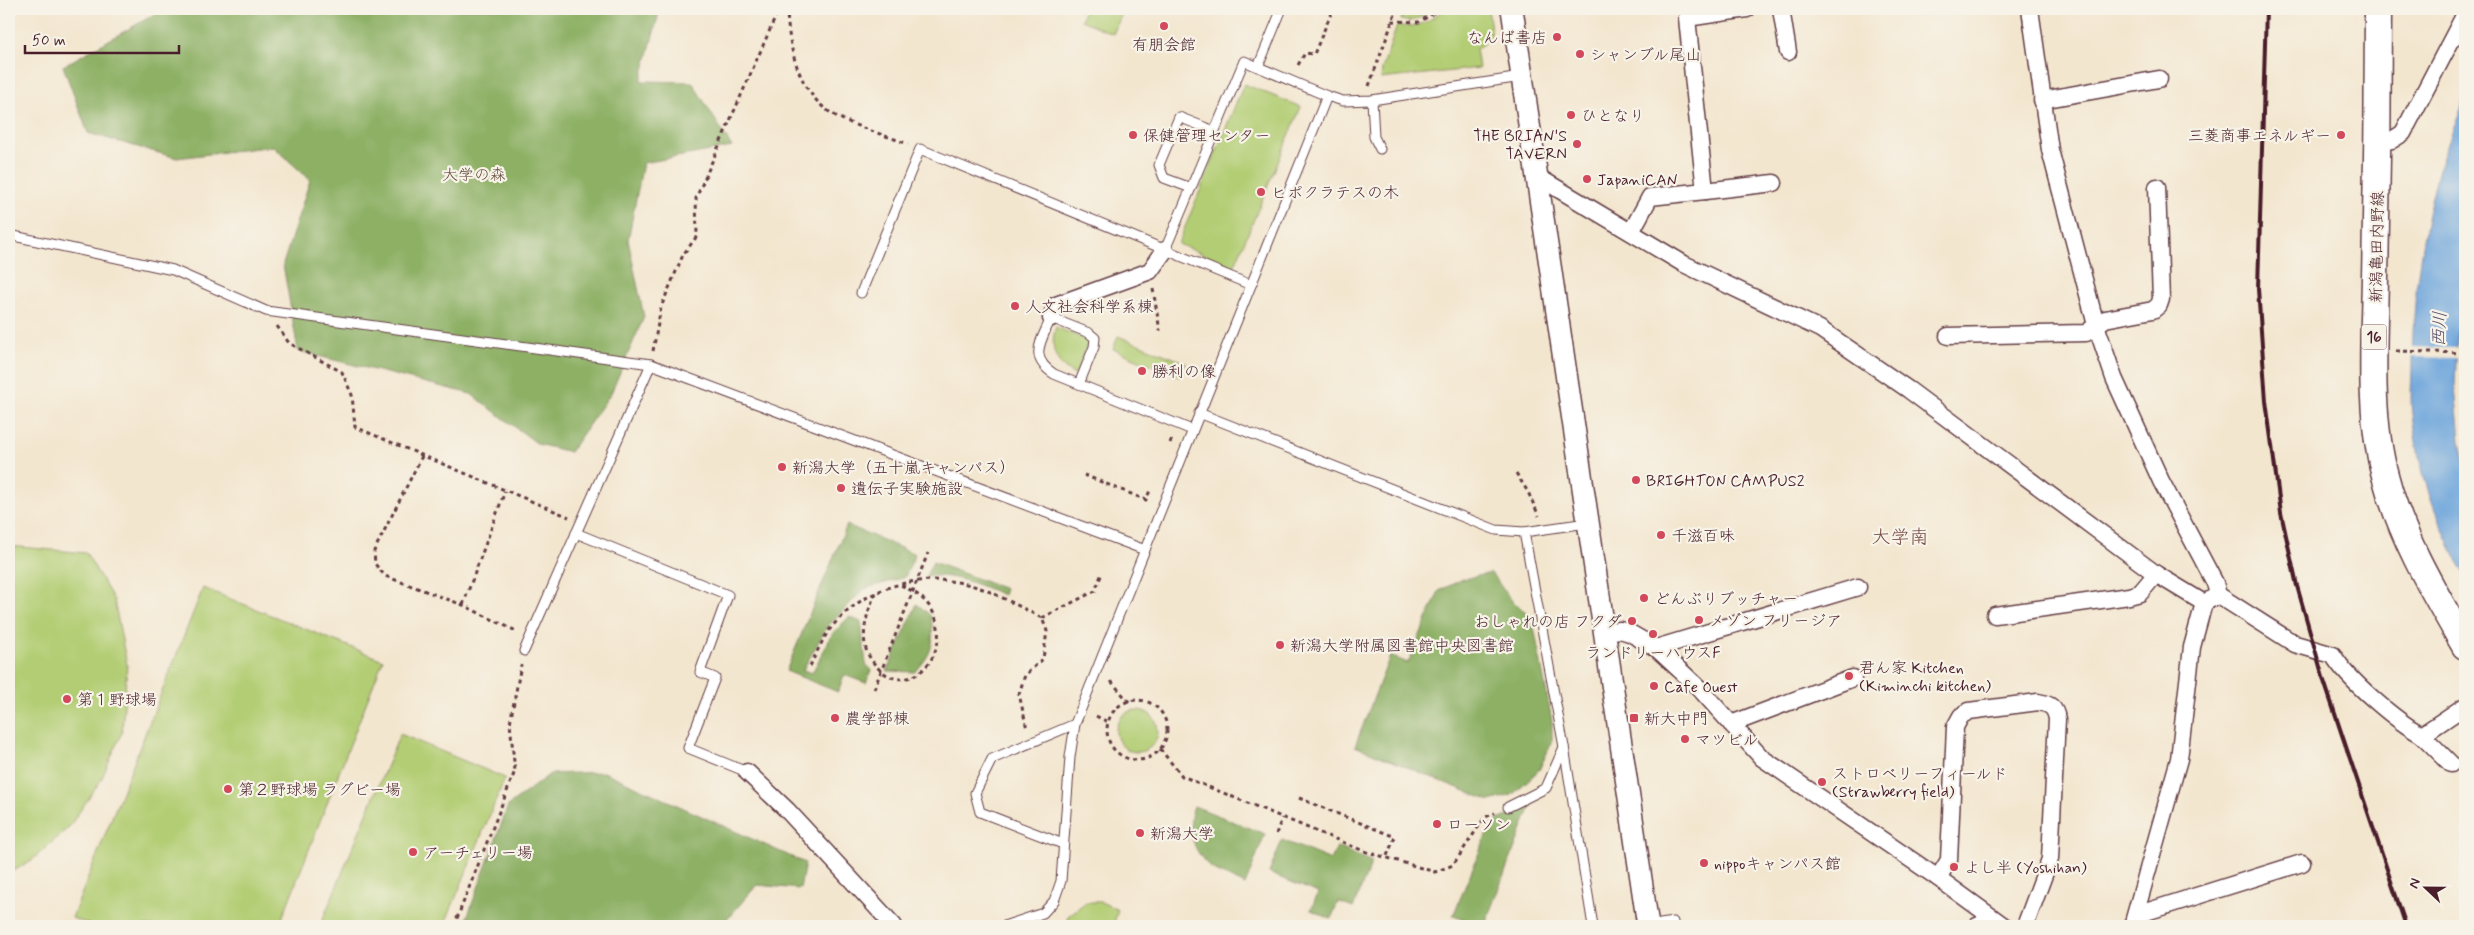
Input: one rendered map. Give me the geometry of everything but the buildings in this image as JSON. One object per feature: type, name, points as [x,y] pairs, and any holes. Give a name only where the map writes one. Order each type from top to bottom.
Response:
[{"type":"main road","name":"新潟亀田内野線","points":[[2378,9],[2378,143],[2374,351],[2378,446],[2390,493],[2406,536],[2432,589],[2465,646]]},
{"type":"street","points":[[1512,9],[1648,926]]},
{"type":"street","points":[[1706,191],[1687,18],[1747,9]]},
{"type":"street","points":[[1781,9],[1788,52]]},
{"type":"street","points":[[2030,9],[2050,150],[2096,325],[2114,378],[2161,480],[2215,582],[2211,599],[2192,646],[2179,759],[2134,921]]},
{"type":"street","points":[[2378,143],[2392,140],[2402,133],[2465,14]]},
{"type":"street","points":[[2042,100],[2160,79]]},
{"type":"street","points":[[1538,177],[1684,264],[1820,329],[1909,390],[2156,574],[2211,599],[2224,601],[2295,644],[2333,655],[2340,668],[2364,692],[2412,730],[2422,735],[2451,764]]},
{"type":"street","points":[[1631,232],[1650,197],[1774,183]]},
{"type":"street","points":[[1948,336],[2086,333],[2105,319],[2153,310],[2159,306],[2161,299],[2158,187]]},
{"type":"street","points":[[1051,318],[1056,305],[1150,271],[1165,250]]},
{"type":"street","points":[[1995,615],[2129,596],[2140,593],[2156,574]]},
{"type":"street","points":[[1656,648],[1858,587]]},
{"type":"street","points":[[1605,632],[1620,630],[1630,633],[1656,648],[1698,688],[1769,763],[1938,878],[1983,921],[2004,926]]},
{"type":"street","points":[[1731,724],[1853,678]]},
{"type":"street","points":[[1938,878],[1949,860],[1955,726],[1961,716],[1969,711],[2038,702],[2048,704],[2055,710],[2057,719],[2050,859],[2025,926]]},
{"type":"street","points":[[2422,735],[2465,706]]},
{"type":"street","points":[[747,772],[787,810],[894,926]]},
{"type":"street","points":[[2134,921],[2302,864]]},
{"type":"lane","points":[[1258,67],[1281,12]]},
{"type":"lane","points":[[1165,250],[1244,61],[1343,101],[1368,100],[1521,77]]},
{"type":"lane","points":[[1004,926],[1043,913],[1054,901],[1062,881],[1063,844],[1075,724],[1327,96]]},
{"type":"lane","points":[[1368,100],[1374,137],[1380,149]]},
{"type":"lane","points":[[1191,188],[1164,178],[1160,165],[1179,118],[1214,131]]},
{"type":"lane","points":[[861,293],[920,149],[1251,285]]},
{"type":"lane","points":[[9,235],[174,270],[267,311],[651,364],[1145,550]]},
{"type":"lane","points":[[1079,384],[1094,347],[1095,338],[1089,333],[1051,318],[1037,352],[1042,366],[1054,374],[1192,430]]},
{"type":"lane","points":[[524,651],[651,364]]},
{"type":"lane","points":[[1199,413],[1496,530],[1524,532],[1587,523]]},
{"type":"lane","points":[[1524,532],[1564,747],[1593,926]]},
{"type":"lane","points":[[576,533],[728,595],[700,672],[715,678],[688,748],[747,772]]},
{"type":"lane","points":[[1063,844],[980,812],[975,793],[992,759],[1075,724]]},
{"type":"lane","points":[[1508,807],[1546,788],[1564,747]]},
{"type":"lane","points":[[1648,926],[1673,922]]},
{"type":"path","points":[[651,364],[662,307],[683,255],[697,236],[696,198],[779,9]]},
{"type":"path","points":[[787,9],[787,29],[792,57],[808,89],[821,106],[836,116],[920,149]]},
{"type":"path","points":[[1298,65],[1305,53],[1314,54],[1333,9]]},
{"type":"path","points":[[1368,100],[1397,9]]},
{"type":"path","points":[[1392,21],[1419,22],[1440,9]]},
{"type":"path","points":[[1150,271],[1160,331]]},
{"type":"path","points":[[267,311],[289,343],[342,372],[352,394],[355,427],[555,512]]},
{"type":"path","points":[[2394,351],[2465,353]]},
{"type":"path","points":[[422,456],[374,551],[375,564],[385,576],[463,605],[530,638]]},
{"type":"path","points":[[1516,473],[1537,510],[1543,530]]},
{"type":"path","points":[[1084,475],[1146,500],[1151,488]]},
{"type":"path","points":[[463,605],[505,491]]},
{"type":"path","points":[[874,689],[928,554]]},
{"type":"path","points":[[1042,618],[1095,590],[1102,573]]},
{"type":"path","points":[[810,666],[830,630],[868,595],[918,580],[947,580],[982,589],[1042,618],[1047,631],[1043,659],[1026,675],[1018,694],[1030,742]]},
{"type":"path","points":[[876,593],[870,604],[865,629],[867,652],[881,672],[900,679],[918,675],[927,668],[935,654],[940,637],[938,625],[934,613],[913,592],[900,585]]},
{"type":"path","points":[[454,926],[515,771],[510,723],[524,651]]},
{"type":"path","points":[[1111,681],[1129,702]]},
{"type":"path","points":[[1145,701],[1154,706],[1160,712],[1167,731],[1160,749],[1144,760],[1124,758],[1110,744],[1107,735],[1108,722],[1117,708],[1129,702],[1145,701]]},
{"type":"path","points":[[1096,716],[1108,722]]},
{"type":"path","points":[[1160,749],[1182,776],[1282,818],[1386,858],[1435,872],[1453,865],[1485,817],[1508,807]]},
{"type":"path","points":[[1299,798],[1395,837],[1386,858]]},
{"type":"path","points":[[1276,834],[1282,818]]},
{"type":"green space","name":"大学の森","points":[[164,9],[660,9],[641,81],[692,82],[732,147],[643,163],[628,240],[644,317],[611,393],[570,452],[538,444],[471,394],[298,351],[283,264],[310,180],[273,146],[177,158],[88,133],[63,66]]},
{"type":"green space","points":[[1085,9],[1124,9],[1113,34],[1081,20]]},
{"type":"green space","points":[[1404,9],[1432,9],[1417,19],[1406,21],[1401,20]]},
{"type":"green space","points":[[1443,9],[1488,9],[1492,37],[1476,49],[1479,68],[1381,79],[1382,69],[1397,26],[1417,25],[1432,18]]},
{"type":"green space","points":[[1244,84],[1301,107],[1234,267],[1178,244]]},
{"type":"green space","points":[[1056,327],[1089,341],[1075,375],[1058,361],[1055,355],[1053,342]]},
{"type":"green space","points":[[1118,336],[1186,363],[1180,377],[1113,349]]},
{"type":"green space","points":[[847,525],[915,554],[905,577],[864,589],[827,627],[806,664],[803,670],[812,673],[833,633],[849,617],[861,622],[866,664],[871,670],[866,683],[844,675],[838,692],[786,671]]},
{"type":"green space","name":"第１野球場","points":[[9,546],[86,553],[114,600],[127,665],[122,732],[101,780],[69,827],[30,862],[9,873]]},
{"type":"green space","points":[[933,562],[1005,589],[1003,595],[966,581],[926,576]]},
{"type":"green space","points":[[1491,573],[1512,601],[1532,617],[1552,721],[1552,742],[1539,770],[1512,795],[1490,801],[1355,746],[1390,656],[1408,663],[1439,591],[1463,579]]},
{"type":"green space","name":"第２野球場 ラグビー場","points":[[203,588],[383,660],[279,926],[93,926],[72,918]]},
{"type":"green space","points":[[917,604],[931,616],[932,640],[929,653],[915,672],[887,671]]},
{"type":"green space","points":[[1141,710],[1149,713],[1155,719],[1158,731],[1155,743],[1149,749],[1133,752],[1125,749],[1119,743],[1116,727],[1119,719],[1125,713]]},
{"type":"green space","name":"アーチェリー場","points":[[400,734],[505,778],[444,926],[320,926]]},
{"type":"green space","points":[[604,772],[805,863],[800,889],[757,885],[721,926],[464,926],[508,806],[550,774]]},
{"type":"green space","points":[[1194,806],[1265,834],[1245,885],[1220,873],[1202,858],[1192,837],[1191,822]]},
{"type":"green space","points":[[1531,806],[1484,926],[1453,916],[1488,831],[1498,820]]},
{"type":"green space","points":[[1282,840],[1331,860],[1337,847],[1372,862],[1353,908],[1338,902],[1331,919],[1311,910],[1318,893],[1269,873]]},
{"type":"green space","points":[[1086,902],[1101,902],[1118,910],[1113,926],[1066,926],[1068,916]]},
{"type":"water","name":"西川","points":[[2465,98],[2465,245],[2460,273],[2455,386],[2460,440],[2465,467],[2465,574],[2446,536],[2430,497],[2415,435],[2411,395],[2416,290],[2427,217],[2439,169]]},
{"type":"pier","points":[[2410,347],[2458,348],[2458,358],[2410,357]]},
{"type":"railway","points":[[2266,9],[2258,289],[2266,401],[2281,513],[2297,586],[2324,681],[2406,926]]},
{"type":"place","name":"有朋会館","points":[[1164,26]]},
{"type":"place","name":"なんば書店","points":[[1557,37]]},
{"type":"place","name":"シャンブル尾山","points":[[1580,54]]},
{"type":"place","name":"ひとなり","points":[[1571,115]]},
{"type":"place","name":"保健管理センター","points":[[1133,135]]},
{"type":"place","name":"三菱商事エネルギー","points":[[2341,135]]},
{"type":"place","name":"THE BRIAN'S TAVERN","points":[[1577,144]]},
{"type":"place","name":"JapaniCAN","points":[[1587,179]]},
{"type":"place","name":"ヒポクラテスの木","points":[[1261,192]]},
{"type":"place","name":"人文社会科学系棟","points":[[1015,306]]},
{"type":"place","name":"勝利の像","points":[[1142,371]]},
{"type":"place","name":"新潟大学（五十嵐キャンパス）","points":[[782,467]]},
{"type":"place","name":"BRIGHTON CAMPUS2","points":[[1636,480]]},
{"type":"place","name":"遺伝子実験施設","points":[[841,488]]},
{"type":"place","name":"千滋百味","points":[[1661,535]]},
{"type":"place","name":"どんぶりブッチャー","points":[[1644,598]]},
{"type":"place","name":"メゾン フリージア","points":[[1699,620]]},
{"type":"place","name":"おしゃれの店 フクダ","points":[[1632,621]]},
{"type":"place","name":"ランドリーハウスF","points":[[1653,634]]},
{"type":"place","name":"新潟大学附属図書館中央図書館","points":[[1280,645]]},
{"type":"place","name":"君ん家 Kitchen (Kiminchi kitchen)","points":[[1849,676]]},
{"type":"place","name":"Cafe Ouest","points":[[1654,686]]},
{"type":"place","name":"第１野球場","points":[[67,699]]},
{"type":"place","name":"農学部棟","points":[[835,718]]},
{"type":"place","name":"新大中門","points":[[1634,718]]},
{"type":"place","name":"マツビル","points":[[1685,739]]},
{"type":"place","name":"ストロベリーフィールド (Strawberry field)","points":[[1822,782]]},
{"type":"place","name":"第２野球場 ラグビー場","points":[[228,789]]},
{"type":"place","name":"ローソン","points":[[1437,824]]},
{"type":"place","name":"新潟大学","points":[[1140,833]]},
{"type":"place","name":"アーチェリー場","points":[[413,852]]},
{"type":"place","name":"nippoキャンパス館","points":[[1704,863]]},
{"type":"place","name":"よし半 (Yoshihan)","points":[[1954,867]]},
{"type":"district","name":"大学南","points":[[1900,536]]}]
